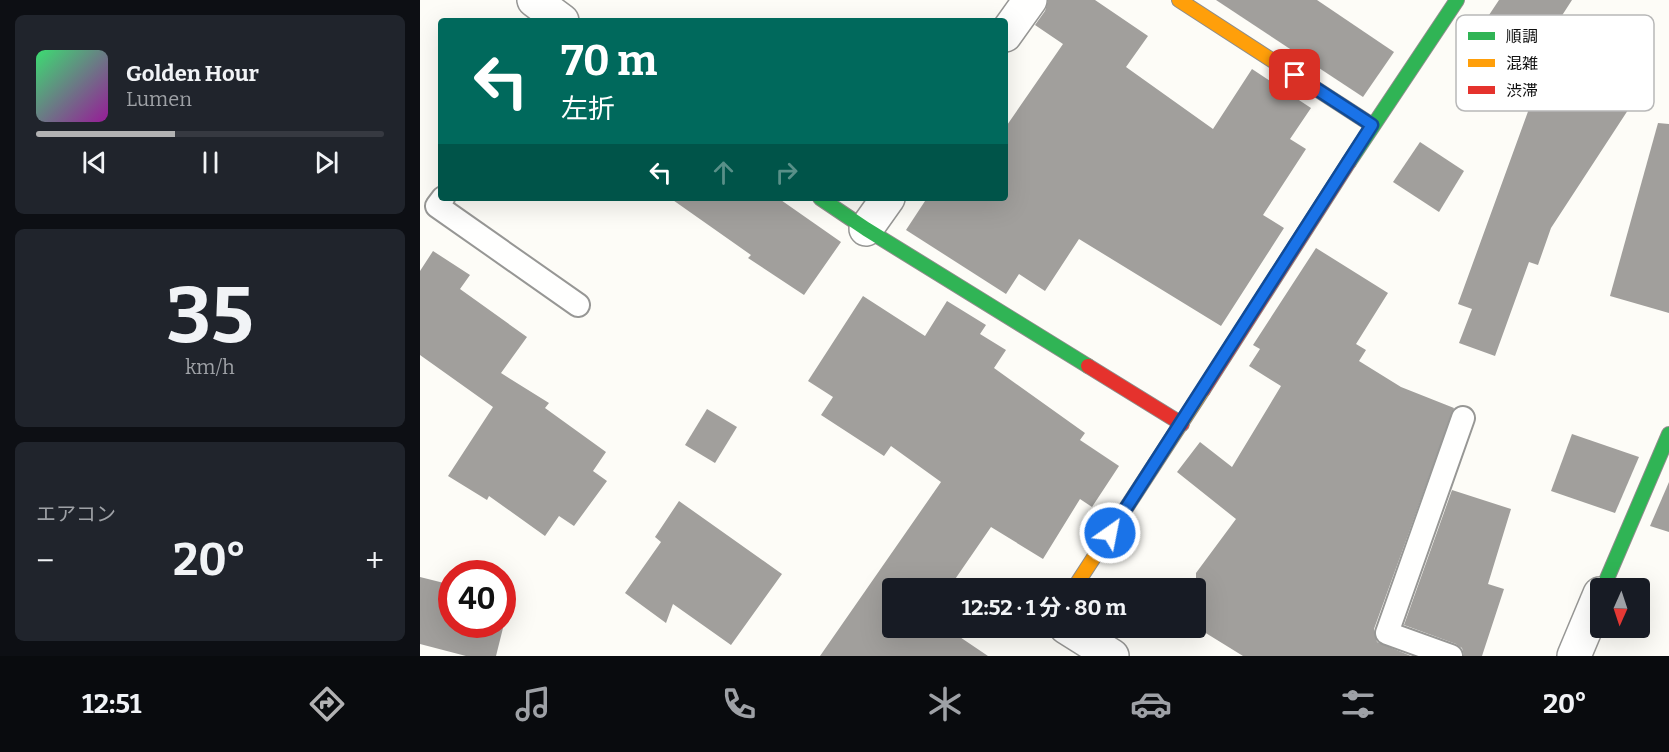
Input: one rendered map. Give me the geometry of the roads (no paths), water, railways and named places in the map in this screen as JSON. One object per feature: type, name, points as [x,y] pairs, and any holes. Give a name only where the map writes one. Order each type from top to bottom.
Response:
[{"type":"street","points":[[534,0],[558,18]]},
{"type":"street","points":[[1008,31],[1030,0]]},
{"type":"street","points":[[1179,0],[1372,125]]},
{"type":"street","points":[[1081,578],[1182,424],[1372,125],[1457,0]]},
{"type":"street","points":[[824,201],[1182,424]]},
{"type":"street","points":[[866,229],[886,201]]},
{"type":"street","points":[[1607,578],[1669,434]]},
{"type":"street","points":[[1574,656],[1590,618]]},
{"type":"street","points":[[1083,638],[1112,656]]},
{"type":"lane","points":[[433,200],[578,305]]},
{"type":"lane","points":[[1451,656],[1387,633],[1463,418]]}]
